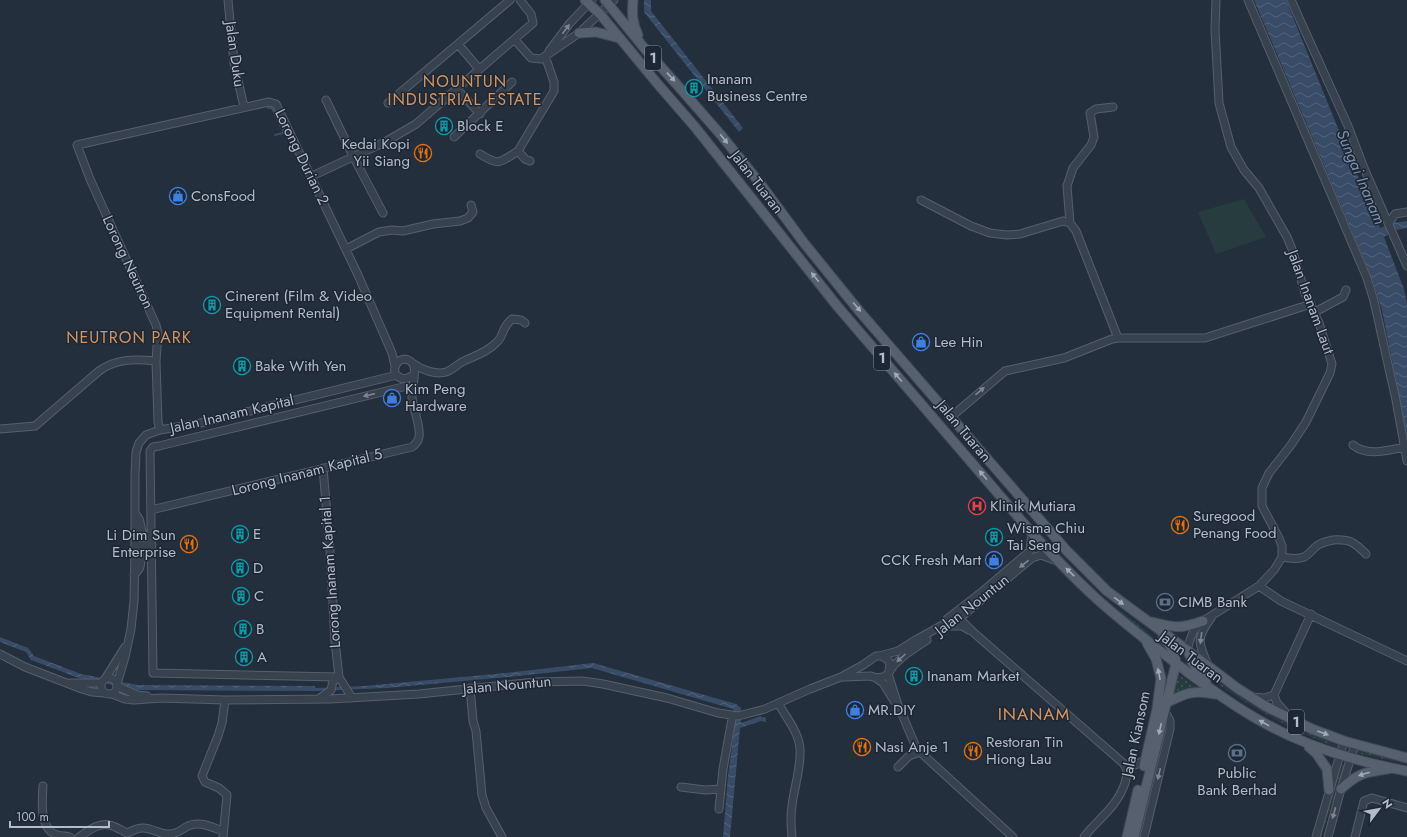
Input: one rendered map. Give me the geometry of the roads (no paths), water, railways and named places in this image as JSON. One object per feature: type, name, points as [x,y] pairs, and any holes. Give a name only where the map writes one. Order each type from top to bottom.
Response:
[{"type":"main road","points":[[633,0],[633,26],[645,49]]},
{"type":"main road","name":"Jalan Tuaran","points":[[588,1],[700,132],[839,308],[1032,533],[1098,600],[1145,639],[1218,695],[1267,725],[1300,740],[1351,758],[1407,771]]},
{"type":"main road","name":"Jalan Tuaran","points":[[609,2],[645,49],[759,182],[804,243],[841,289],[1067,551],[1107,591],[1236,688],[1251,697],[1312,729],[1344,741],[1407,758]]},
{"type":"main road","points":[[579,33],[596,32],[619,38]]},
{"type":"main road","points":[[1147,621],[1176,628],[1186,627],[1203,621]]},
{"type":"main road","points":[[1147,621],[1169,643],[1175,655],[1176,663]]},
{"type":"main road","name":"Jalan Kiansom","points":[[1127,837],[1146,759],[1161,678],[1156,659],[1145,639]]},
{"type":"main road","points":[[1187,650],[1200,675],[1218,695]]},
{"type":"main road","name":"Jalan Kiansom","points":[[1134,837],[1176,663]]},
{"type":"main road","points":[[1165,706],[1186,693],[1200,692],[1218,695]]},
{"type":"main road","points":[[1300,740],[1316,752],[1322,760],[1327,769],[1329,790]]},
{"type":"main road","points":[[1341,789],[1355,776],[1391,768]]},
{"type":"street","name":"Jalan Duku","points":[[228,0],[234,63],[244,108]]},
{"type":"street","points":[[388,103],[510,0]]},
{"type":"street","points":[[312,176],[385,142],[416,124],[533,24],[531,14],[520,0]]},
{"type":"street","name":"Jalan Inanam Laut","points":[[1216,0],[1215,30],[1219,103],[1231,147],[1244,170],[1267,201],[1287,237],[1305,293],[1311,304],[1332,360],[1332,368],[1306,422],[1291,445],[1269,473],[1262,488],[1262,506],[1279,538],[1282,546],[1282,557]]},
{"type":"street","points":[[1248,0],[1367,278],[1374,301],[1407,461]]},
{"type":"street","points":[[1291,0],[1348,126],[1364,168],[1407,266]]},
{"type":"street","points":[[545,56],[588,1]]},
{"type":"street","points":[[515,40],[531,58],[541,59],[579,33],[600,14],[609,2]]},
{"type":"street","points":[[458,44],[479,69]]},
{"type":"street","points":[[480,154],[492,161],[499,162],[518,151],[554,91],[554,82],[545,56]]},
{"type":"street","points":[[454,137],[480,114],[512,82]]},
{"type":"street","points":[[456,89],[480,114]]},
{"type":"street","points":[[326,100],[383,213]]},
{"type":"street","name":"Lorong Durian 2","points":[[77,145],[269,102],[276,104],[346,249],[392,353],[395,366]]},
{"type":"street","points":[[1113,107],[1096,109],[1090,113],[1094,136],[1091,145],[1073,168],[1067,186],[1070,223],[1076,231],[1118,338]]},
{"type":"street","name":"Lorong Neutron","points":[[77,145],[90,179],[154,319],[158,333],[156,361],[158,422],[160,430]]},
{"type":"street","points":[[518,151],[525,159],[530,161]]},
{"type":"street","points":[[921,200],[943,210],[971,226],[990,233],[1007,235],[1020,234],[1063,221],[1070,223]]},
{"type":"street","points":[[346,249],[379,232],[392,230],[403,231],[433,224],[460,221],[468,218],[473,212],[471,205]]},
{"type":"street","points":[[1389,222],[1394,214],[1407,212]]},
{"type":"street","points":[[1314,312],[1343,297],[1346,290]]},
{"type":"street","points":[[951,417],[1004,371],[1064,358],[1118,338],[1205,338],[1311,304]]},
{"type":"street","points":[[392,353],[411,362],[419,368],[430,371],[445,372],[469,358],[481,354],[498,342],[506,324],[512,319],[521,320],[525,323]]},
{"type":"street","points":[[0,429],[35,426],[110,364],[133,359],[156,361]]},
{"type":"street","points":[[402,359],[411,362],[415,371],[409,378],[399,377],[395,366],[402,359]]},
{"type":"street","name":"Lorong Inanam Kapital 5","points":[[151,510],[412,447],[417,443],[420,436],[412,397],[414,374]]},
{"type":"street","name":"Jalan Inanam Kapital","points":[[117,685],[130,629],[134,601],[136,452],[139,443],[146,435],[160,430],[206,422],[286,402],[399,377]]},
{"type":"street","name":"Lorong Inanam Kapital 5","points":[[399,377],[412,397]]},
{"type":"street","points":[[338,677],[152,673],[152,536],[150,451],[153,447],[406,386]]},
{"type":"street","points":[[1353,445],[1358,449],[1373,452],[1405,447]]},
{"type":"street","name":"Lorong Inanam Kapital 1","points":[[323,468],[338,677]]},
{"type":"street","name":"Jalan Inanam Kapital","points":[[135,513],[140,520],[143,534],[148,537],[152,536]]},
{"type":"street","name":"Jalan Nountun","points":[[69,683],[103,681],[108,678],[113,680],[117,685],[137,695],[161,698],[225,700],[352,698],[419,694],[535,682],[584,681],[667,698],[732,716],[744,715],[753,713],[841,677],[870,660],[898,650],[914,641],[964,606],[1030,551],[1032,533]]},
{"type":"street","points":[[1187,650],[1192,633],[1203,621],[1259,586],[1274,570],[1282,557],[1293,559],[1304,557],[1319,544],[1328,541],[1341,540],[1347,540],[1356,544],[1366,554]]},
{"type":"street","points":[[135,546],[152,545]]},
{"type":"street","name":"Jalan Inanam Kapital","points":[[134,575],[140,568],[143,553],[148,551],[152,554]]},
{"type":"street","name":"Jalan Nountun","points":[[841,677],[883,677],[906,654],[950,626],[1032,558],[1041,555],[1059,562]]},
{"type":"street","points":[[1259,586],[1273,597],[1407,661]]},
{"type":"street","points":[[972,631],[968,618],[982,600]]},
{"type":"street","points":[[1208,666],[1201,649],[1200,639],[1202,630],[1215,614]]},
{"type":"street","points":[[1294,720],[1277,703],[1274,695],[1311,614]]},
{"type":"street","points":[[914,641],[956,618],[960,618],[972,631],[1127,768],[1127,775],[1120,798],[1084,837]]},
{"type":"street","points":[[950,626],[962,626],[972,631]]},
{"type":"street","name":"Jalan Inanam Kapital","points":[[103,681],[127,643]]},
{"type":"street","name":"Jalan Nountun","points":[[0,654],[25,666],[92,692],[104,693],[108,695],[112,694],[134,700],[161,698]]},
{"type":"street","points":[[879,656],[886,658],[890,664],[888,672],[898,705],[916,747],[1013,837]]},
{"type":"street","points":[[870,660],[868,670],[882,683],[896,706],[912,746],[917,753],[1009,837]]},
{"type":"street","points":[[338,677],[352,698]]},
{"type":"street","points":[[320,699],[331,690],[333,681],[338,677]]},
{"type":"street","points":[[103,681],[101,687],[104,693]]},
{"type":"street","points":[[112,694],[116,691],[117,685]]},
{"type":"street","points":[[470,688],[482,795],[486,808],[502,837]]},
{"type":"street","points":[[1251,697],[1264,698],[1274,695]]},
{"type":"street","points":[[79,837],[104,824],[127,833],[142,828],[170,834],[177,833],[192,824],[200,824],[207,825],[223,834],[227,795],[219,788],[205,782],[202,776],[222,723],[225,700]]},
{"type":"street","points":[[778,703],[796,736],[801,750],[799,772],[790,819],[792,837]]},
{"type":"street","points":[[1144,837],[1170,729],[1170,721],[1165,706]]},
{"type":"street","points":[[719,809],[721,802],[723,769],[732,716]]},
{"type":"street","points":[[1316,837],[1344,741]]},
{"type":"street","points":[[1328,837],[1355,744]]},
{"type":"street","points":[[898,767],[909,756],[917,753]]},
{"type":"street","points":[[1125,766],[1139,764],[1146,759]]},
{"type":"street","points":[[43,786],[41,803],[46,825],[56,835],[70,837]]},
{"type":"street","points":[[682,787],[712,791],[721,789]]},
{"type":"street","points":[[1355,837],[1364,801],[1372,798],[1407,808]]},
{"type":"water","points":[[644,0],[651,0],[651,11],[743,128],[739,132],[644,12]]},
{"type":"water","points":[[1254,0],[1286,0],[1380,228],[1393,223],[1407,221],[1407,228],[1396,230],[1384,237],[1404,289],[1407,303],[1407,436],[1382,310],[1371,276]]},
{"type":"water","points":[[0,637],[28,648],[34,656],[81,674],[137,685],[314,686],[316,688],[364,686],[506,673],[593,663],[736,704],[741,708],[741,723],[761,716],[762,718],[765,717],[766,722],[761,721],[740,728],[730,837],[723,837],[728,776],[735,724],[733,709],[592,668],[387,688],[316,691],[136,690],[79,678],[31,660],[26,652],[0,642]]},
{"type":"waterway","points":[[268,108],[272,108],[285,135]]},
{"type":"waterway","points":[[275,135],[283,133]]},
{"type":"place","name":"Inanam Business Centre","points":[[694,88]]},
{"type":"place","name":"Block E","points":[[444,126]]},
{"type":"place","name":"Kedai Kopi Yii Siang","points":[[423,153]]},
{"type":"place","name":"ConsFood","points":[[178,196]]},
{"type":"place","name":"Cinerent (Film & Video Equipment Rental)","points":[[212,305]]},
{"type":"place","name":"Lee Hin","points":[[921,342]]},
{"type":"place","name":"Bake With Yen","points":[[242,366]]},
{"type":"place","name":"Kim Peng Hardware","points":[[392,398]]},
{"type":"place","name":"Klinik Mutiara","points":[[977,506]]},
{"type":"place","name":"Suregood Penang Food","points":[[1180,525]]},
{"type":"place","name":"E","points":[[240,534]]},
{"type":"place","name":"Wisma Chiu Tai Seng","points":[[994,537]]},
{"type":"place","name":"Li Dim Sun Enterprise","points":[[189,544]]},
{"type":"place","name":"CCK Fresh Mart","points":[[994,560]]},
{"type":"place","name":"D","points":[[240,568]]},
{"type":"place","name":"C","points":[[241,596]]},
{"type":"place","name":"CIMB Bank","points":[[1165,602]]},
{"type":"place","name":"B","points":[[243,629]]},
{"type":"place","name":"A","points":[[244,657]]},
{"type":"place","name":"Inanam Market","points":[[914,676]]},
{"type":"place","name":"MR.DIY","points":[[855,710]]},
{"type":"place","name":"Nasi Anje 1","points":[[862,747]]},
{"type":"place","name":"Restoran Tin Hiong Lau","points":[[973,751]]},
{"type":"place","name":"Public Bank Berhad","points":[[1237,753]]},
{"type":"district","name":"NOUNTUN INDUSTRIAL ESTATE","points":[[465,90]]},
{"type":"district","name":"NEUTRON PARK","points":[[129,337]]},
{"type":"district","name":"INANAM","points":[[1034,714]]},
{"type":"water label","name":"Sungai Inanam","points":[[1361,177]]}]
